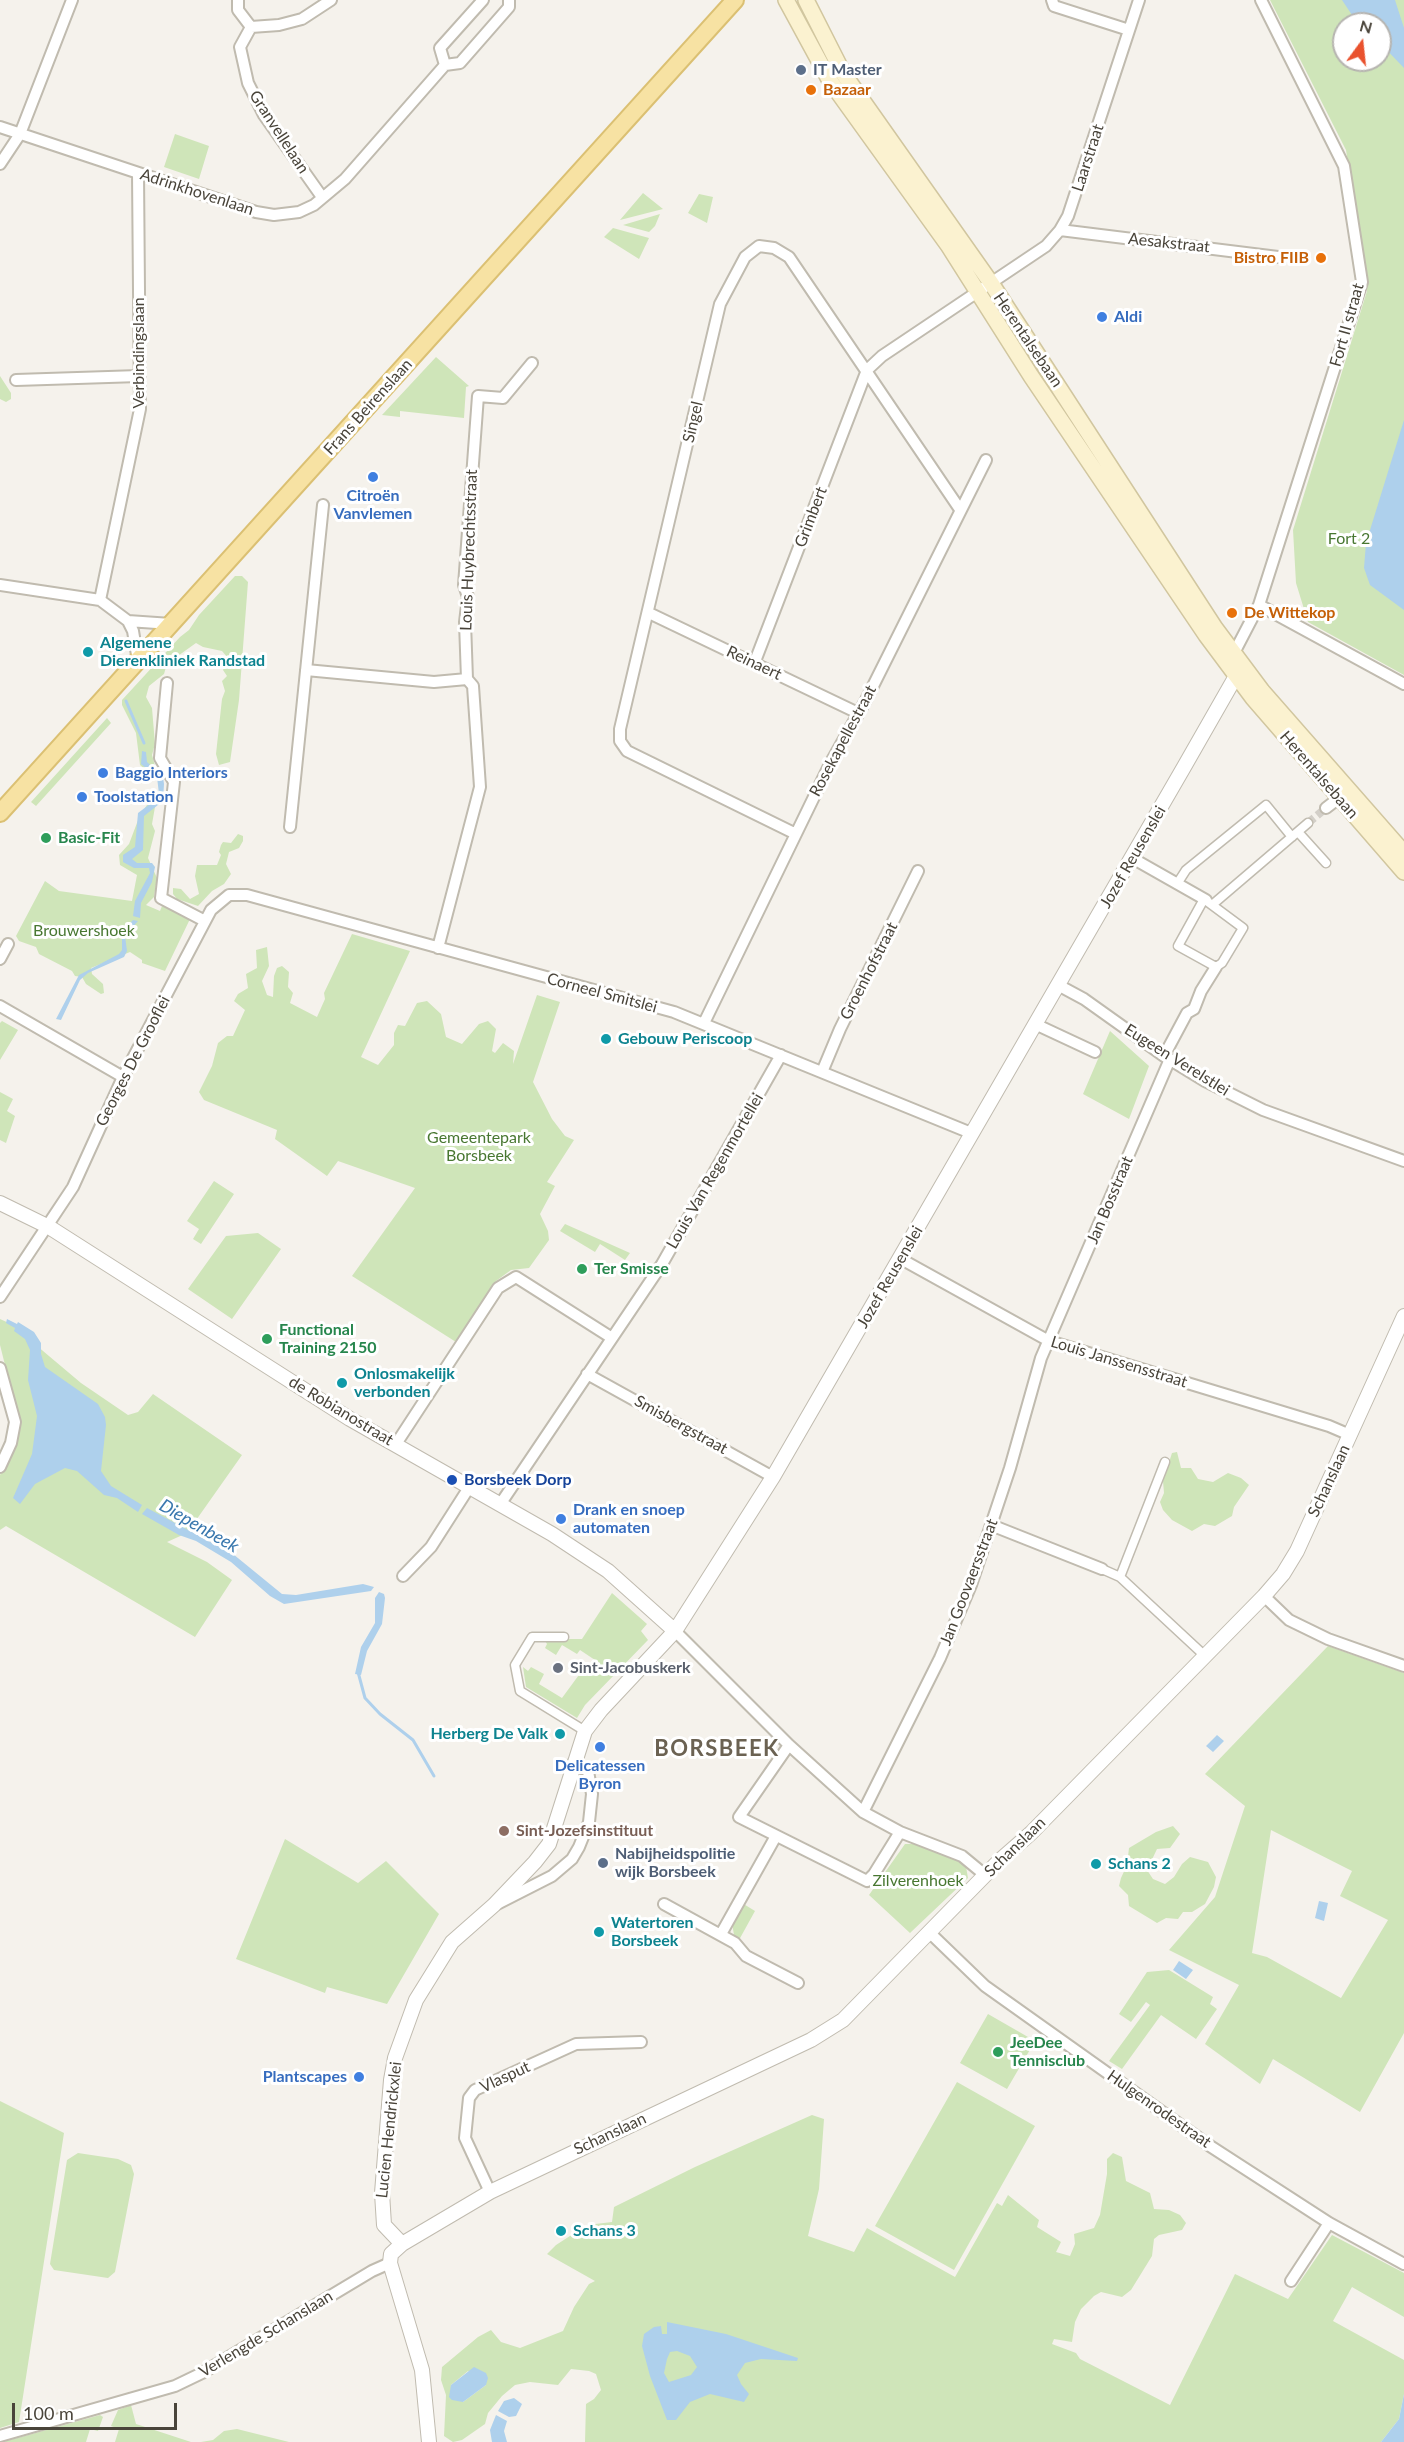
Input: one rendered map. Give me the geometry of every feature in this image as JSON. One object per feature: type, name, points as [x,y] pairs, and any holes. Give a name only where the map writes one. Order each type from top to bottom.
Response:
[{"type":"main road","name":"Frans Beirenslaan","points":[[0,813],[735,0]]},
{"type":"main road","name":"Herentalsebaan","points":[[786,0],[830,81],[948,245],[984,288]]},
{"type":"main road","name":"Herentalsebaan","points":[[806,0],[843,72],[1236,676],[1404,872]]},
{"type":"main road","name":"Herentalsebaan","points":[[1092,452],[1252,679],[1404,853]]},
{"type":"street","points":[[0,164],[20,134],[72,0]]},
{"type":"street","points":[[238,0],[238,10],[251,27],[279,25],[302,20],[331,0]]},
{"type":"street","points":[[445,65],[440,48],[483,0]]},
{"type":"street","name":"Adrinkhovenlaan","points":[[0,127],[256,212],[274,214],[299,212],[345,179],[445,65],[460,63],[509,7],[508,0]]},
{"type":"street","points":[[1052,0],[1054,6],[1129,30]]},
{"type":"street","name":"Laarstraat","points":[[867,370],[882,356],[1046,246],[1060,230],[1075,198],[1138,0]]},
{"type":"street","name":"Fort II straat","points":[[1234,653],[1259,605],[1362,282],[1344,166],[1261,0]]},
{"type":"street","name":"Granvellelaan","points":[[251,27],[240,46],[248,83],[264,115],[322,197]]},
{"type":"street","name":"Verbindingslaan","points":[[100,600],[140,409],[138,173]]},
{"type":"street","name":"Aesakstraat","points":[[1060,230],[1278,257]]},
{"type":"street","name":"Singel","points":[[796,834],[627,751],[620,741],[620,729],[720,304],[745,257],[759,246],[774,248],[789,257],[959,508]]},
{"type":"street","name":"Louis Huybrechtsstraat","points":[[438,948],[480,787],[473,686],[467,679],[465,622],[468,597],[464,585],[478,396],[503,398],[532,363]]},
{"type":"street","name":"Grimbert","points":[[754,664],[867,370]]},
{"type":"street","points":[[15,380],[139,376]]},
{"type":"street","name":"Rosekapellestraat","points":[[704,1023],[959,508],[986,460]]},
{"type":"street","points":[[290,827],[323,506]]},
{"type":"street","points":[[0,585],[100,600],[128,621],[133,631],[138,661]]},
{"type":"street","points":[[1259,605],[1404,684]]},
{"type":"street","name":"Reinaert","points":[[649,613],[858,713]]},
{"type":"street","points":[[128,621],[172,624]]},
{"type":"street","points":[[1234,653],[1236,676],[1252,679]]},
{"type":"street","points":[[306,670],[434,682],[467,679]]},
{"type":"street","name":"Jozef Reusenslei","points":[[585,1731],[601,1710],[675,1630],[773,1477],[1236,676]]},
{"type":"street","points":[[167,683],[160,758],[174,782],[161,898],[205,921]]},
{"type":"street","points":[[1326,808],[1339,798]]},
{"type":"street","points":[[1177,884],[1186,870],[1266,805],[1326,863]]},
{"type":"street","points":[[1132,858],[1207,901],[1242,928],[1222,963],[1216,967],[1178,946],[1207,901],[1308,823]]},
{"type":"street","name":"Groenhofstraat","points":[[822,1072],[840,1029],[918,872]]},
{"type":"street","name":"Corneel Smitslei","points":[[221,898],[238,894],[248,895],[675,1012],[972,1133]]},
{"type":"street","name":"Georges De Grooflei","points":[[0,1297],[49,1227],[73,1187],[123,1077],[205,921],[221,898]]},
{"type":"street","points":[[0,959],[8,944]]},
{"type":"street","name":"Jan Bosstraat","points":[[1049,1341],[1167,1057],[1187,1013],[1194,1009],[1201,991],[1216,967]]},
{"type":"street","name":"Eugeen Verelstlei","points":[[1058,985],[1084,999],[1205,1081],[1263,1110],[1404,1161]]},
{"type":"street","points":[[0,1006],[123,1077]]},
{"type":"street","points":[[1035,1024],[1095,1052]]},
{"type":"street","name":"Louis Van Regenmortellei","points":[[501,1503],[662,1264],[781,1055]]},
{"type":"street","name":"de Robianostraat","points":[[0,1203],[49,1227],[350,1419],[501,1503],[608,1571],[675,1630]]},
{"type":"street","name":"Louis Janssensstraat","points":[[901,1259],[1049,1341],[1333,1427],[1350,1435]]},
{"type":"street","points":[[396,1444],[498,1288],[516,1277],[612,1338]]},
{"type":"street","name":"Schanslaan","points":[[402,2244],[490,2192],[829,2031],[985,1875],[1031,1833],[1264,1596],[1297,1551],[1404,1316]]},
{"type":"street","name":"Jan Goovaersstraat","points":[[863,1812],[940,1658],[971,1585],[1049,1341]]},
{"type":"street","points":[[0,1368],[15,1422],[11,1443],[0,1467]]},
{"type":"street","name":"Smisbergstraat","points":[[588,1374],[773,1477]]},
{"type":"street","points":[[1120,1577],[1165,1462]]},
{"type":"street","points":[[403,1576],[431,1547],[470,1486]]},
{"type":"street","points":[[991,1525],[1120,1577],[1205,1656]]},
{"type":"street","points":[[1264,1596],[1289,1620],[1328,1639],[1404,1666]]},
{"type":"street","points":[[675,1630],[789,1745],[863,1812],[900,1832],[962,1856],[985,1875]]},
{"type":"street","points":[[564,1637],[532,1637],[515,1665],[519,1691],[585,1731]]},
{"type":"street","name":"Lucien Hendrickxlei","points":[[402,2244],[386,2227],[381,2209],[389,2097],[395,2058],[416,2000],[442,1955],[462,1931],[494,1905],[549,1844],[558,1822],[573,1763],[585,1731]]},
{"type":"street","points":[[789,1745],[739,1818],[867,1881],[874,1874],[900,1832]]},
{"type":"street","name":"Lucien Hendrickxlei","points":[[494,1905],[552,1876],[572,1859],[579,1847],[591,1808],[591,1779],[582,1766],[573,1763]]},
{"type":"street","points":[[721,1935],[776,1836]]},
{"type":"street","points":[[664,1904],[735,1943],[746,1956],[798,1983]]},
{"type":"street","name":"Hulgenrodestraat","points":[[929,1932],[995,1993],[1271,2188],[1404,2264]]},
{"type":"street","name":"Vlasput","points":[[490,2192],[465,2138],[469,2098],[475,2090],[576,2044],[641,2042]]},
{"type":"street","points":[[1291,2281],[1329,2223]]},
{"type":"street","points":[[402,2244],[390,2254],[390,2263],[422,2370],[429,2442]]},
{"type":"street","name":"Verlengde Schanslaan","points":[[0,2436],[175,2386],[202,2373],[372,2271],[390,2263]]},
{"type":"green space","name":"Fort 2","points":[[1270,0],[1404,0],[1404,675],[1308,622],[1296,583],[1293,530],[1367,291],[1346,150]]},
{"type":"green space","points":[[175,134],[209,146],[199,179],[164,167]]},
{"type":"green space","points":[[643,193],[663,209],[620,220]]},
{"type":"green space","points":[[699,194],[713,197],[707,223],[688,213]]},
{"type":"green space","points":[[660,214],[655,226],[649,232],[623,225]]},
{"type":"green space","points":[[613,228],[649,238],[639,259],[604,237]]},
{"type":"green space","points":[[436,357],[469,386],[466,387],[464,418],[400,411],[400,417],[382,415]]},
{"type":"green space","points":[[0,376],[11,393],[11,399],[6,402],[0,399]]},
{"type":"green space","points":[[235,576],[242,576],[248,582],[239,700],[230,762],[219,765],[216,754],[222,699],[225,691],[222,681],[227,676],[223,670],[228,658],[222,651],[196,643],[175,658],[166,667],[164,674],[149,686],[146,697],[152,708],[155,744],[152,755],[156,769],[148,772],[140,765],[136,733],[122,705],[122,700],[189,630],[199,615]]},
{"type":"green space","points":[[107,718],[111,723],[36,806],[31,802]]},
{"type":"green space","name":"Brouwershoek","points":[[152,804],[155,807],[152,824],[155,831],[148,858],[157,878],[154,897],[146,905],[160,911],[162,906],[190,919],[165,971],[142,963],[142,960],[130,952],[91,968],[92,974],[103,984],[104,993],[101,994],[86,984],[82,977],[75,976],[72,971],[39,954],[36,947],[19,941],[16,936],[45,881],[59,891],[132,901],[137,875],[120,865],[119,855],[129,844],[140,815],[147,805]]},
{"type":"green space","points":[[238,834],[243,836],[243,841],[239,848],[229,852],[226,864],[231,874],[224,884],[212,891],[198,906],[177,899],[173,894],[173,888],[181,889],[190,899],[199,894],[195,876],[197,865],[217,865],[223,842],[231,843]]},
{"type":"green space","name":"Gemeentepark Borsbeek","points":[[352,934],[410,951],[361,1057],[378,1065],[394,1045],[394,1033],[398,1025],[405,1026],[417,1003],[427,1001],[441,1014],[446,1037],[462,1044],[479,1024],[488,1021],[496,1029],[492,1051],[495,1053],[503,1043],[514,1051],[513,1064],[537,995],[560,1002],[533,1082],[552,1119],[565,1136],[574,1140],[547,1182],[555,1186],[540,1214],[548,1231],[549,1240],[529,1268],[511,1270],[496,1281],[456,1342],[352,1276],[415,1188],[338,1161],[327,1176],[275,1139],[277,1130],[204,1100],[199,1092],[212,1066],[218,1043],[227,1036],[233,1036],[245,1010],[234,1001],[238,994],[248,988],[246,974],[257,968],[256,950],[267,947],[269,966],[262,981],[267,995],[273,997],[274,976],[277,968],[282,966],[289,972],[288,987],[293,993],[290,1003],[317,1017],[325,999],[324,993]]},
{"type":"green space","points":[[2,1021],[18,1030],[0,1060],[0,1023]]},
{"type":"green space","points":[[1110,1031],[1149,1066],[1129,1119],[1083,1094]]},
{"type":"green space","points":[[0,1092],[13,1099],[7,1111],[15,1116],[6,1143],[0,1140]]},
{"type":"green space","points":[[214,1181],[234,1194],[201,1244],[193,1239],[199,1229],[187,1221]]},
{"type":"green space","points":[[565,1224],[630,1253],[625,1260],[600,1244],[595,1252],[560,1231]]},
{"type":"green space","points":[[258,1233],[281,1249],[232,1319],[188,1289],[226,1236]]},
{"type":"green space","points":[[0,1319],[11,1324],[81,1383],[128,1415],[138,1412],[153,1394],[242,1455],[187,1533],[167,1542],[207,1562],[232,1580],[195,1637],[6,1526],[0,1530],[0,1475],[17,1443],[19,1421],[0,1345]]},
{"type":"green space","points":[[1177,1452],[1181,1468],[1191,1468],[1198,1479],[1213,1482],[1228,1473],[1241,1478],[1249,1485],[1234,1507],[1232,1516],[1215,1526],[1204,1524],[1192,1531],[1172,1520],[1163,1510],[1160,1502],[1164,1493],[1163,1481],[1172,1453]]},
{"type":"green space","points":[[612,1593],[647,1624],[641,1631],[648,1640],[585,1705],[577,1718],[526,1687],[523,1667],[528,1671],[531,1667],[544,1674],[539,1684],[562,1698],[584,1668],[592,1672],[598,1662],[580,1650],[577,1654],[562,1645],[556,1655],[545,1648],[547,1644],[544,1639],[582,1639]]},
{"type":"green space","points":[[1328,1646],[1404,1673],[1404,2033],[1360,2112],[1273,2059],[1260,2084],[1205,2044],[1239,1985],[1169,1950],[1215,1897],[1245,1806],[1205,1774]],"holes":[[[1271,1830],[1352,1871],[1340,1896],[1388,1920],[1341,1998],[1267,1957],[1252,1953]]]},
{"type":"green space","points":[[1173,1826],[1180,1834],[1170,1848],[1157,1849],[1147,1870],[1153,1879],[1165,1884],[1174,1877],[1182,1864],[1190,1857],[1208,1862],[1216,1877],[1214,1887],[1205,1904],[1192,1912],[1183,1912],[1178,1919],[1166,1918],[1157,1923],[1129,1906],[1128,1895],[1119,1886],[1127,1865],[1129,1848],[1156,1832]]},
{"type":"green space","points":[[285,1839],[358,1883],[386,1861],[439,1914],[387,2004],[327,1987],[325,1993],[236,1959]]},
{"type":"green space","name":"Zilverenhoek","points":[[905,1844],[914,1844],[965,1861],[968,1878],[910,1933],[869,1895]]},
{"type":"green space","points":[[742,1903],[755,1911],[739,1940],[734,1935],[732,1923]]},
{"type":"green space","points":[[1169,1970],[1213,1997],[1210,2004],[1217,2009],[1196,2039],[1161,2015],[1122,2069],[1109,2061],[1150,2005],[1146,2002],[1131,2022],[1119,2014],[1147,1972]]},
{"type":"green space","name":"JeeDee Tennisclub","points":[[988,2014],[1035,2041],[1007,2089],[960,2063]]},
{"type":"green space","points":[[957,2082],[1035,2126],[954,2270],[875,2226]]},
{"type":"green space","points":[[0,2101],[64,2133],[19,2422],[0,2428]]},
{"type":"green space","points":[[812,2115],[824,2119],[819,2189],[808,2236],[854,2252],[867,2228],[955,2277],[997,2203],[1002,2206],[1008,2195],[1039,2220],[1037,2227],[1061,2242],[1056,2252],[1070,2256],[1075,2244],[1074,2234],[1094,2228],[1100,2215],[1107,2174],[1107,2159],[1113,2153],[1122,2157],[1126,2181],[1150,2193],[1154,2209],[1169,2210],[1180,2215],[1186,2223],[1182,2230],[1159,2235],[1154,2239],[1152,2256],[1131,2290],[1122,2297],[1101,2292],[1094,2296],[1081,2309],[1075,2322],[1072,2342],[1054,2339],[1052,2344],[1076,2353],[1080,2359],[1170,2405],[1235,2274],[1288,2299],[1332,2235],[1404,2273],[1404,2317],[1352,2287],[1333,2321],[1404,2360],[1404,2394],[1399,2419],[1381,2442],[585,2442],[586,2404],[594,2399],[601,2390],[596,2374],[571,2369],[558,2385],[530,2382],[515,2385],[488,2413],[485,2424],[462,2440],[453,2442],[444,2436],[446,2395],[441,2380],[442,2367],[478,2337],[491,2330],[501,2342],[520,2348],[563,2331],[574,2307],[589,2284],[595,2281],[547,2254],[556,2245],[587,2225],[612,2222],[614,2207],[695,2167]],"holes":[[[468,2371],[486,2385],[463,2402],[451,2385]]]},
{"type":"green space","points":[[78,2153],[118,2159],[131,2165],[134,2174],[115,2272],[108,2278],[54,2270],[50,2264],[67,2160]]},
{"type":"green space","points":[[131,2405],[136,2424],[191,2442],[115,2442],[119,2429],[111,2426],[118,2410]]},
{"type":"green space","points":[[100,2415],[103,2417],[98,2431],[90,2429],[86,2442],[3,2442]]},
{"type":"green space","points":[[237,2429],[289,2442],[201,2442],[213,2440],[224,2431]]},
{"type":"water","points":[[1342,0],[1395,0],[1404,28],[1404,68],[1392,56],[1392,12],[1350,12]]},
{"type":"water","points":[[1404,420],[1404,610],[1370,585],[1364,568],[1366,543]]},
{"type":"water","points":[[142,751],[146,752],[147,762],[163,777],[164,784],[163,801],[144,816],[143,850],[132,859],[137,863],[152,863],[155,867],[152,882],[141,903],[140,918],[133,916],[135,901],[150,873],[149,868],[134,868],[123,862],[123,855],[135,847],[138,813],[158,798],[159,794],[157,777],[141,764]]},
{"type":"water","points":[[133,920],[138,921],[125,936],[127,951],[124,957],[88,973],[80,980],[61,1020],[56,1019],[79,975],[119,954],[122,950],[122,931]]},
{"type":"water","points":[[7,1319],[17,1324],[18,1322],[34,1332],[41,1343],[41,1354],[45,1367],[98,1404],[105,1417],[106,1425],[101,1471],[111,1486],[142,1505],[138,1512],[117,1498],[104,1495],[77,1471],[65,1468],[35,1484],[20,1504],[13,1498],[32,1454],[37,1416],[28,1380],[30,1350],[25,1339],[14,1331],[15,1328],[6,1323]]},
{"type":"water","points":[[147,1508],[233,1554],[282,1594],[296,1595],[363,1584],[374,1587],[371,1591],[284,1604],[270,1596],[231,1562],[196,1541],[179,1535],[142,1514]]},
{"type":"water","points":[[379,1592],[384,1594],[385,1598],[382,1624],[367,1651],[361,1675],[355,1674],[361,1647],[375,1623],[375,1598]]},
{"type":"water","points":[[1217,1735],[1224,1741],[1213,1752],[1206,1746]]},
{"type":"water","points":[[1319,1901],[1328,1903],[1324,1921],[1315,1918]]},
{"type":"water","points":[[1179,1961],[1193,1970],[1186,1979],[1173,1970]]},
{"type":"water","points":[[667,2322],[726,2334],[798,2358],[797,2361],[761,2359],[745,2363],[737,2375],[749,2394],[744,2402],[710,2394],[690,2402],[676,2420],[667,2420],[650,2376],[642,2346],[644,2334],[654,2327],[661,2326],[662,2334],[667,2334]],"holes":[[[677,2351],[690,2356],[697,2367],[691,2375],[669,2382],[664,2373],[670,2352]]]},
{"type":"water","points":[[474,2367],[486,2373],[488,2378],[486,2385],[463,2402],[452,2400],[449,2397],[451,2385]]},
{"type":"water","points":[[1404,2394],[1404,2442],[1381,2442],[1399,2419]]},
{"type":"water","points":[[514,2398],[522,2404],[516,2416],[509,2417],[498,2411],[504,2401]]},
{"type":"water","points":[[496,2415],[507,2421],[504,2431],[507,2442],[492,2442],[490,2430]]},
{"type":"waterway","points":[[126,701],[144,743]]},
{"type":"waterway","name":"Diepenbeek","points":[[358,1672],[365,1698],[380,1714],[413,1740],[434,1776]]},
{"type":"tunnel","points":[[1308,823],[1326,808]]},
{"type":"place","name":"IT Master","points":[[801,70]]},
{"type":"place","name":"Bazaar","points":[[811,90]]},
{"type":"place","name":"Bistro FIIB","points":[[1321,258]]},
{"type":"place","name":"Aldi","points":[[1102,317]]},
{"type":"place","name":"Citroën Vanvlemen","points":[[373,477]]},
{"type":"place","name":"De Wittekop","points":[[1232,613]]},
{"type":"place","name":"Algemene Dierenkliniek Randstad","points":[[88,652]]},
{"type":"place","name":"Baggio Interiors","points":[[103,773]]},
{"type":"place","name":"Toolstation","points":[[82,797]]},
{"type":"place","name":"Basic-Fit","points":[[46,838]]},
{"type":"place","name":"Gebouw Periscoop","points":[[606,1039]]},
{"type":"place","name":"Ter Smisse","points":[[582,1269]]},
{"type":"place","name":"Functional Training 2150","points":[[267,1339]]},
{"type":"place","name":"Onlosmakelijk verbonden","points":[[342,1383]]},
{"type":"place","name":"Borsbeek Dorp","points":[[452,1480]]},
{"type":"place","name":"Drank en snoep automaten","points":[[561,1519]]},
{"type":"place","name":"Sint-Jacobuskerk","points":[[558,1668]]},
{"type":"place","name":"Herberg De Valk","points":[[560,1734]]},
{"type":"place","name":"Delicatessen Byron","points":[[600,1747]]},
{"type":"place","name":"Sint-Jozefsinstituut","points":[[504,1831]]},
{"type":"place","name":"Nabijheidspolitie wijk Borsbeek","points":[[603,1863]]},
{"type":"place","name":"Schans 2","points":[[1096,1864]]},
{"type":"place","name":"Watertoren Borsbeek","points":[[599,1932]]},
{"type":"place","name":"JeeDee Tennisclub","points":[[998,2052]]},
{"type":"place","name":"Plantscapes","points":[[359,2077]]},
{"type":"place","name":"Schans 3","points":[[561,2231]]},
{"type":"district","name":"BORSBEEK","points":[[717,1749]]}]
